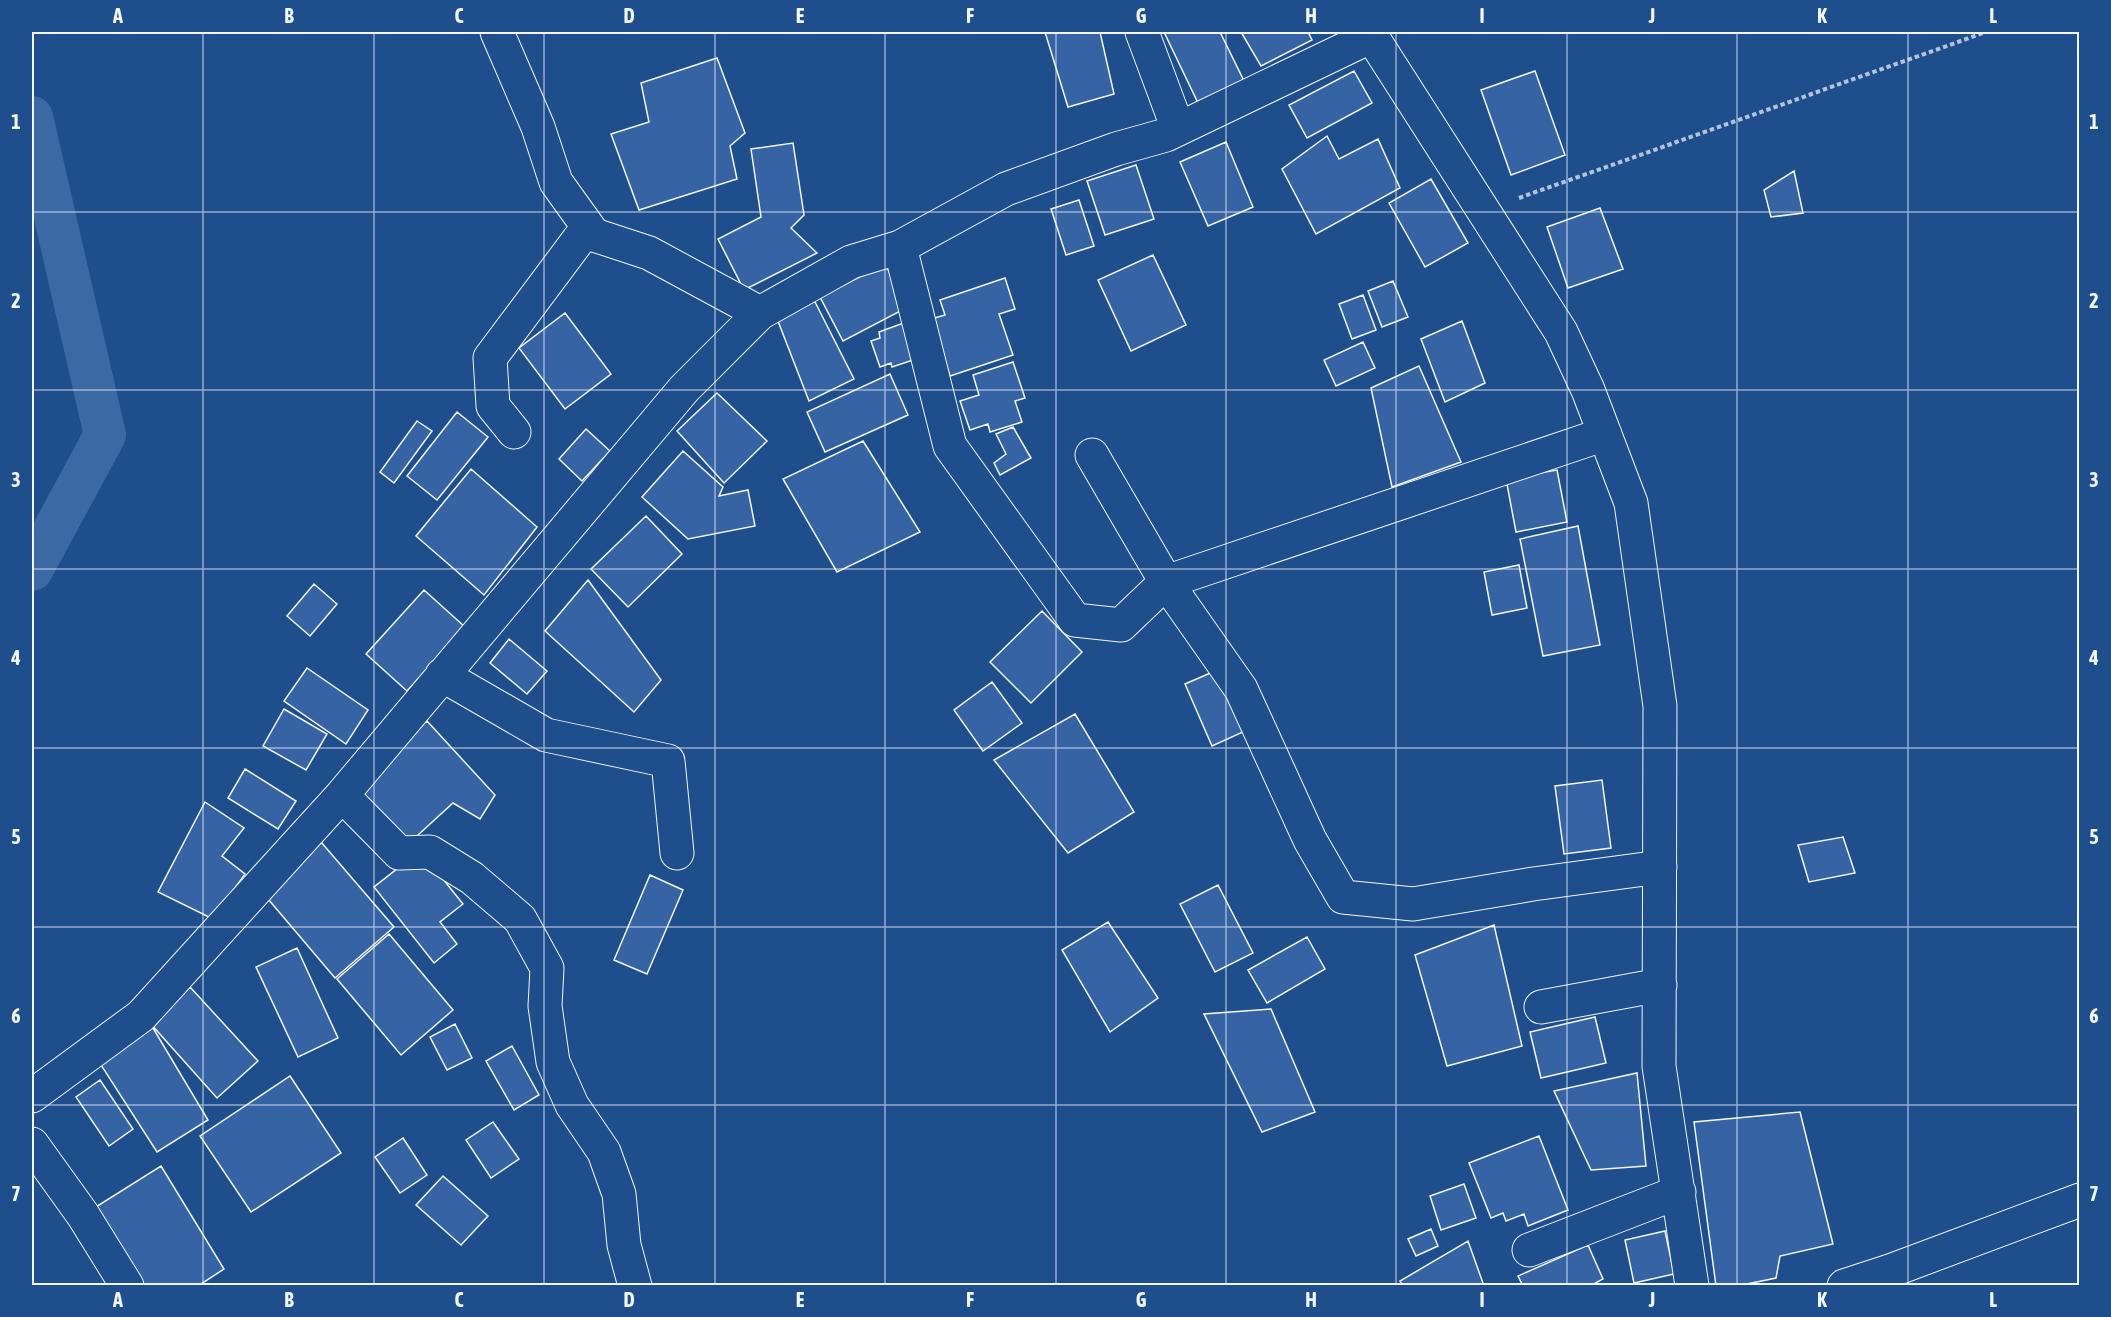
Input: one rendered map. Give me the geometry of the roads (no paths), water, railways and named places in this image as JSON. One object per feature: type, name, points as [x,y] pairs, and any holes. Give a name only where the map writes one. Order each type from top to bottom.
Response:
[{"type":"street","points":[[497,32],[538,127],[556,182],[594,235],[650,253],[760,313]]},
{"type":"street","points":[[1142,32],[1178,129]]},
{"type":"street","points":[[32,1096],[141,1016],[342,795],[684,389],[760,313],[851,262],[900,247],[1006,189],[1116,149],[1166,135],[1371,34],[1561,332],[1588,390],[1631,503],[1660,706],[1659,1066],[1692,1286]]},
{"type":"street","points":[[514,432],[493,406],[490,358],[588,227]]},
{"type":"street","points":[[900,247],[950,446],[1075,620],[1121,625],[1166,582],[1605,434]]},
{"type":"street","points":[[1092,455],[1166,582],[1241,689],[1310,840],[1343,897],[1413,904],[1533,884],[1659,867]]},
{"type":"street","points":[[442,675],[546,735],[668,762],[677,853]]},
{"type":"street","points":[[342,795],[399,853],[430,852],[472,878],[520,919],[548,968],[545,1006],[553,1062],[572,1105],[604,1152],[619,1194],[624,1245],[635,1286]]},
{"type":"street","points":[[1540,1006],[1659,984]]},
{"type":"street","points":[[32,1144],[83,1215],[127,1286]]},
{"type":"street","points":[[1529,1250],[1679,1192]]},
{"type":"street","points":[[1844,1286],[1893,1278],[2079,1200]]},
{"type":"waterway","points":[[32,117],[105,435],[32,570]]}]
